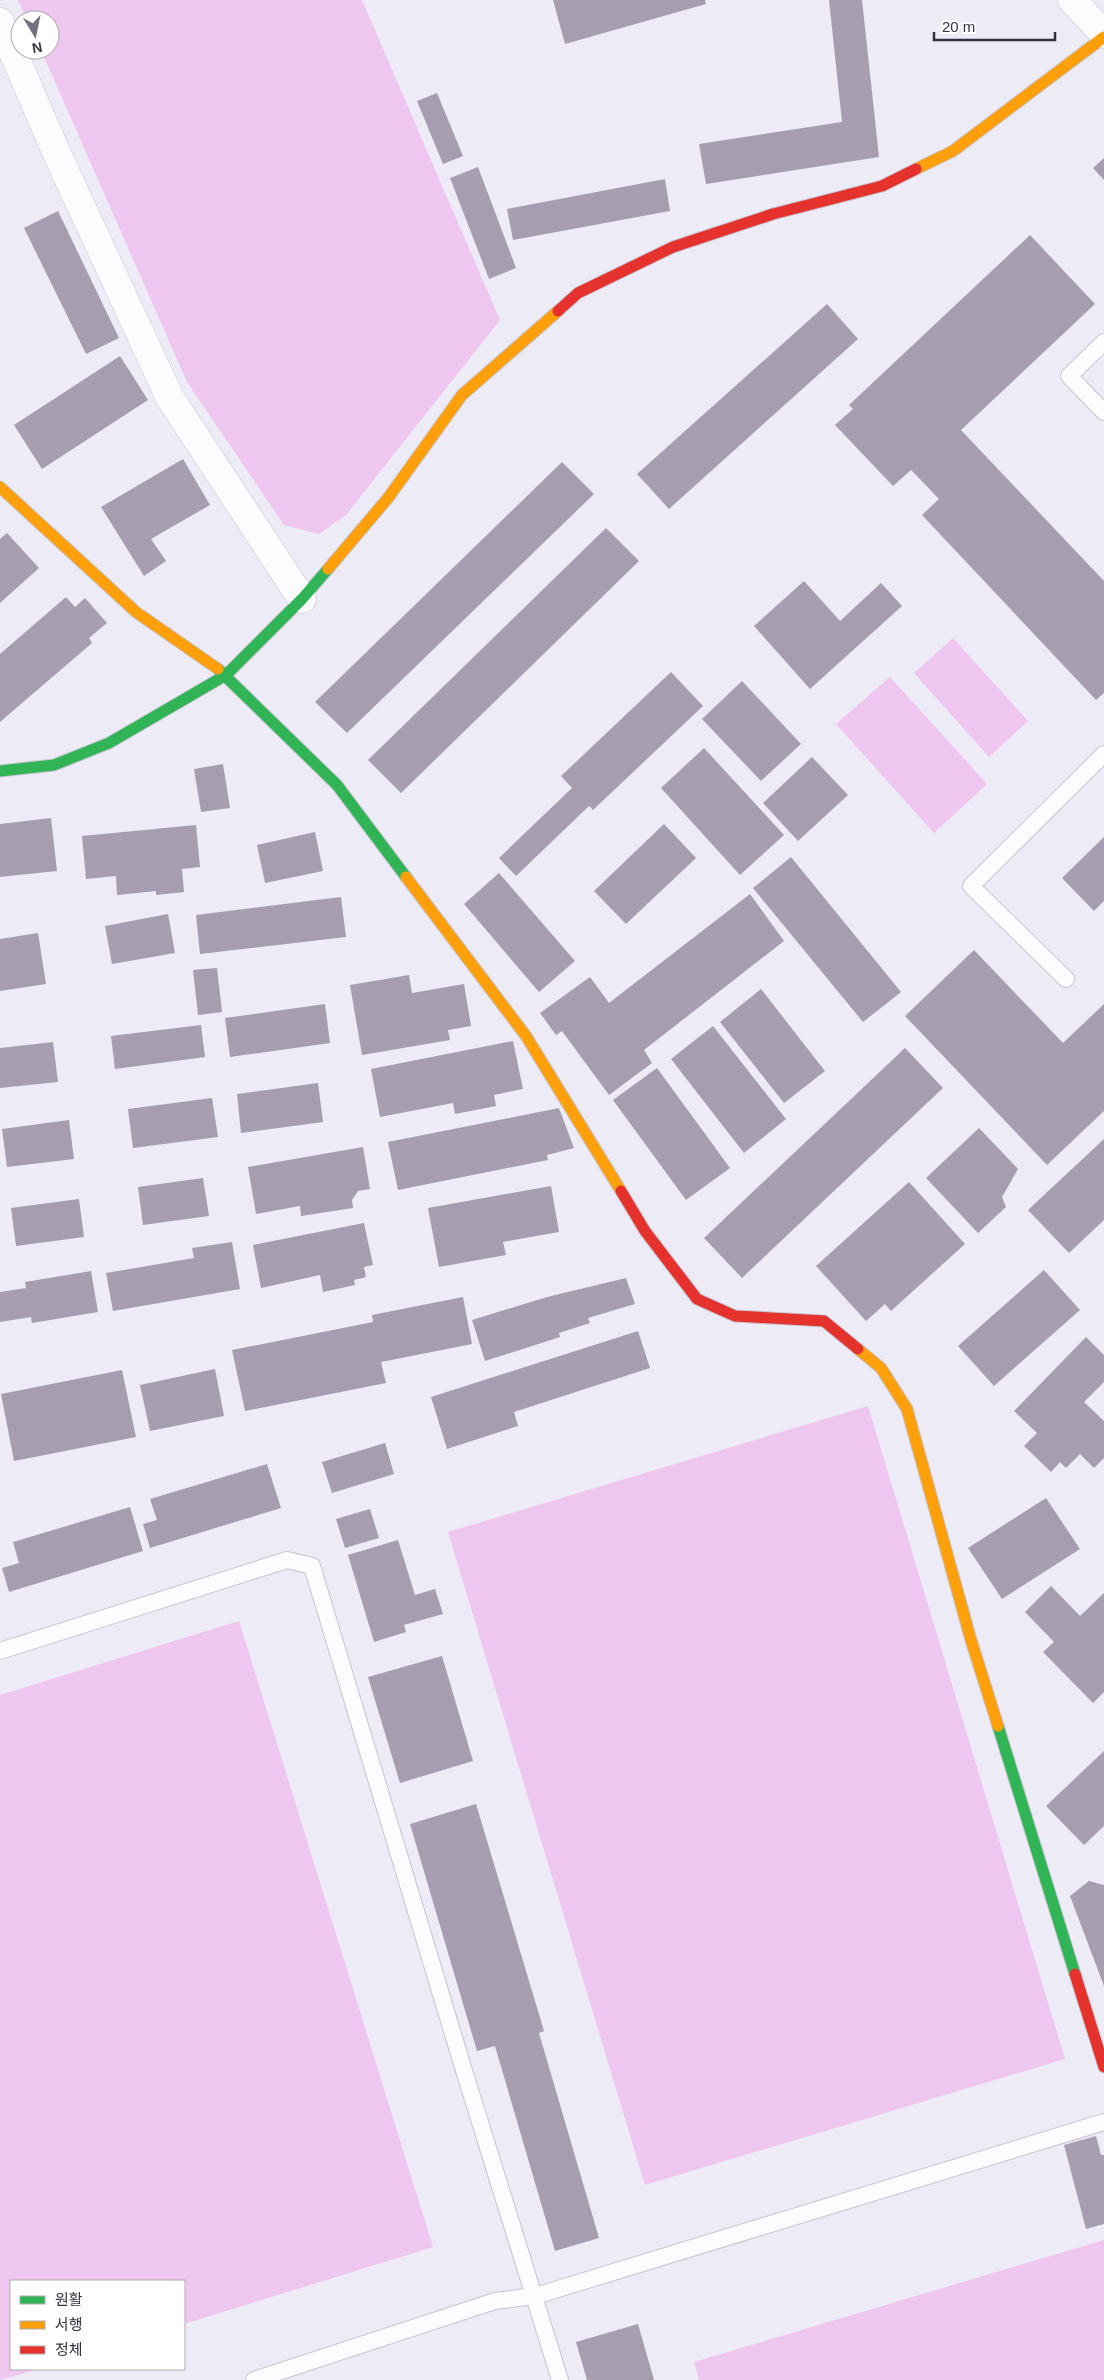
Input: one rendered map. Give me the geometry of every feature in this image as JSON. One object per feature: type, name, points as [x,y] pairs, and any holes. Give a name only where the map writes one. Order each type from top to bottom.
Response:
[{"type":"street","points":[[0,771],[54,765],[109,743],[226,675],[302,599],[388,498],[462,395],[578,293],[674,247],[772,214],[882,186],[952,150],[1104,35],[1072,0]]},
{"type":"street","points":[[0,22],[57,154],[170,398],[302,599]]},
{"type":"street","points":[[0,487],[136,612],[226,675],[337,785],[526,1036],[645,1232],[697,1299],[735,1316],[824,1321],[881,1368],[906,1408],[971,1640],[1104,2067]]},
{"type":"lane","points":[[1104,342],[1069,376],[1104,412]]},
{"type":"lane","points":[[1066,979],[971,886],[1104,754]]},
{"type":"lane","points":[[0,1651],[287,1560],[312,1566],[462,2064],[560,2380]]},
{"type":"lane","points":[[254,2380],[495,2301],[535,2296],[1104,2122]]},
{"type":"shaded area","points":[[18,0],[362,0],[500,320],[346,515],[319,534],[284,525],[187,382],[45,60],[60,60],[60,10],[22,10]]},
{"type":"shaded area","points":[[953,638],[1028,721],[989,757],[914,673]]},
{"type":"shaded area","points":[[890,677],[987,784],[934,833],[836,724]]},
{"type":"shaded area","points":[[868,1406],[1065,2059],[645,2185],[448,1532]]},
{"type":"shaded area","points":[[239,1621],[433,2247],[185,2324],[185,2280],[10,2280],[10,2370],[35,2370],[0,2380],[0,1695]]},
{"type":"shaded area","points":[[1104,2240],[1104,2380],[699,2380],[694,2362]]},
{"type":"building","points":[[553,0],[705,0],[706,4],[565,44]]},
{"type":"building","points":[[829,0],[862,0],[879,157],[706,184],[699,144],[842,122]]},
{"type":"building","points":[[437,93],[463,156],[443,164],[417,101]]},
{"type":"building","points":[[1104,158],[1104,180],[1093,168]]},
{"type":"building","points":[[478,167],[516,268],[489,279],[450,178]]},
{"type":"building","points":[[665,179],[670,211],[513,240],[507,209]]},
{"type":"building","points":[[58,211],[119,338],[86,354],[24,228]]},
{"type":"building","points":[[1030,235],[1095,304],[961,430],[1104,581],[1104,693],[1096,700],[922,515],[939,499],[911,470],[893,486],[835,425],[853,409],[849,405]]},
{"type":"building","points":[[827,304],[858,339],[669,509],[637,474]]},
{"type":"building","points":[[120,356],[148,400],[42,469],[14,425]]},
{"type":"building","points":[[183,459],[210,505],[151,539],[166,561],[144,576],[101,507]]},
{"type":"building","points":[[562,462],[594,494],[347,733],[315,702]]},
{"type":"building","points":[[606,528],[639,561],[401,793],[368,760]]},
{"type":"building","points":[[7,533],[39,568],[0,603],[0,539]]},
{"type":"building","points":[[804,581],[840,621],[881,583],[902,606],[810,689],[754,626]]},
{"type":"building","points":[[66,597],[75,607],[85,598],[107,623],[89,638],[92,643],[0,722],[0,654]]},
{"type":"building","points":[[671,672],[703,706],[593,810],[589,806],[516,876],[499,858],[572,788],[561,776]]},
{"type":"building","points":[[742,681],[801,744],[761,781],[702,719]]},
{"type":"building","points":[[704,748],[784,835],[740,875],[661,788]]},
{"type":"building","points":[[812,757],[848,795],[798,841],[763,803]]},
{"type":"building","points":[[223,764],[230,808],[201,812],[194,769]]},
{"type":"building","points":[[51,818],[57,871],[0,877],[0,824]]},
{"type":"building","points":[[664,824],[696,858],[626,924],[594,891]]},
{"type":"building","points":[[196,825],[200,867],[182,869],[184,892],[156,895],[156,891],[117,895],[116,876],[86,879],[82,836]]},
{"type":"building","points":[[315,832],[323,871],[265,883],[257,845]]},
{"type":"building","points":[[1104,837],[1104,901],[1094,911],[1062,878]]},
{"type":"building","points":[[791,857],[901,992],[863,1022],[753,888]]},
{"type":"building","points":[[499,873],[575,961],[539,992],[464,904]]},
{"type":"building","points":[[750,894],[784,941],[644,1050],[652,1063],[609,1095],[562,1031],[556,1035],[540,1013],[590,977],[609,1003]]},
{"type":"building","points":[[341,897],[346,937],[200,954],[196,915]]},
{"type":"building","points":[[168,914],[175,953],[112,964],[105,926]]},
{"type":"building","points":[[38,933],[46,984],[0,991],[0,939]]},
{"type":"building","points":[[974,950],[1063,1043],[1104,1004],[1104,1111],[1047,1165],[905,1016]]},
{"type":"building","points":[[217,968],[222,1012],[198,1015],[193,970]]},
{"type":"building","points":[[409,975],[412,993],[464,984],[471,1026],[448,1030],[450,1040],[362,1055],[350,985]]},
{"type":"building","points":[[761,989],[825,1071],[784,1103],[720,1022]]},
{"type":"building","points":[[325,1004],[330,1043],[230,1057],[225,1018]]},
{"type":"building","points":[[201,1025],[205,1057],[115,1069],[111,1036]]},
{"type":"building","points":[[713,1026],[786,1119],[744,1153],[671,1059]]},
{"type":"building","points":[[513,1041],[523,1089],[494,1095],[496,1106],[455,1114],[453,1103],[380,1117],[371,1069]]},
{"type":"building","points":[[53,1042],[58,1082],[0,1088],[0,1048]]},
{"type":"building","points":[[905,1048],[943,1088],[742,1278],[704,1238]]},
{"type":"building","points":[[657,1068],[730,1168],[686,1200],[613,1100]]},
{"type":"building","points":[[318,1083],[323,1122],[241,1133],[237,1094]]},
{"type":"building","points":[[212,1098],[218,1137],[133,1148],[128,1109]]},
{"type":"building","points":[[559,1108],[574,1148],[547,1155],[548,1160],[398,1190],[388,1142]]},
{"type":"building","points":[[69,1120],[74,1159],[7,1167],[2,1129]]},
{"type":"building","points":[[979,1128],[1018,1169],[1002,1197],[1006,1207],[978,1233],[926,1178]]},
{"type":"building","points":[[1104,1139],[1104,1220],[1069,1253],[1028,1210]]},
{"type":"building","points":[[363,1147],[370,1189],[358,1191],[352,1200],[353,1208],[301,1216],[300,1206],[256,1214],[248,1167]]},
{"type":"building","points":[[203,1178],[209,1216],[143,1225],[138,1187]]},
{"type":"building","points":[[909,1182],[965,1244],[891,1311],[885,1304],[866,1321],[816,1266]]},
{"type":"building","points":[[551,1186],[559,1232],[503,1242],[506,1255],[439,1267],[428,1208]]},
{"type":"building","points":[[79,1199],[84,1237],[16,1246],[11,1208]]},
{"type":"building","points":[[364,1223],[373,1265],[364,1267],[366,1277],[354,1280],[355,1285],[323,1292],[320,1275],[261,1288],[253,1245]]},
{"type":"building","points":[[232,1242],[240,1289],[113,1311],[106,1273],[194,1258],[192,1248]]},
{"type":"building","points":[[1044,1270],[1080,1310],[994,1386],[958,1346]]},
{"type":"building","points":[[91,1271],[98,1312],[32,1323],[31,1317],[0,1322],[0,1292],[26,1288],[25,1282]]},
{"type":"building","points":[[626,1278],[635,1304],[588,1318],[590,1323],[559,1333],[560,1337],[485,1361],[472,1320],[547,1297]]},
{"type":"building","points":[[463,1297],[472,1344],[381,1362],[386,1383],[245,1411],[232,1350],[373,1322],[372,1315]]},
{"type":"building","points":[[638,1331],[650,1368],[514,1412],[518,1426],[447,1449],[431,1397]]},
{"type":"building","points":[[1086,1337],[1104,1355],[1104,1382],[1084,1402],[1104,1421],[1104,1458],[1094,1468],[1080,1454],[1066,1468],[1060,1462],[1051,1472],[1024,1446],[1037,1433],[1014,1411]]},
{"type":"building","points":[[215,1369],[224,1416],[150,1431],[140,1385]]},
{"type":"building","points":[[122,1370],[136,1437],[14,1461],[1,1394]]},
{"type":"building","points":[[385,1443],[394,1474],[332,1493],[322,1462]]},
{"type":"building","points":[[267,1464],[281,1508],[150,1548],[143,1524],[157,1520],[150,1499]]},
{"type":"building","points":[[1046,1498],[1080,1549],[1002,1599],[968,1548]]},
{"type":"building","points":[[130,1507],[143,1551],[9,1592],[2,1568],[19,1563],[13,1542]]},
{"type":"building","points":[[370,1509],[379,1538],[345,1548],[336,1519]]},
{"type":"building","points":[[398,1540],[415,1595],[435,1589],[443,1614],[404,1625],[406,1632],[374,1642],[348,1555]]},
{"type":"building","points":[[1051,1586],[1080,1616],[1104,1593],[1104,1692],[1093,1703],[1043,1652],[1054,1642],[1025,1612]]},
{"type":"building","points":[[442,1656],[473,1761],[400,1783],[368,1677]]},
{"type":"building","points":[[1104,1751],[1104,1826],[1084,1845],[1046,1806]]},
{"type":"building","points":[[476,1804],[544,2031],[539,2033],[599,2238],[555,2251],[495,2046],[477,2051],[410,1824]]},
{"type":"building","points":[[1089,1881],[1104,1885],[1104,1986],[1070,1896]]},
{"type":"building","points":[[1096,2136],[1101,2155],[1104,2155],[1104,2224],[1086,2229],[1064,2145]]},
{"type":"building","points":[[638,2324],[654,2380],[587,2380],[576,2342]]},
{"type":"traffic: fast","points":[[0,771],[54,765],[109,743],[226,675],[302,599],[328,569]]},
{"type":"traffic: fast","points":[[218,669],[337,785],[406,877]]},
{"type":"traffic: fast","points":[[998,1726],[1075,1974]]},
{"type":"traffic: slow","points":[[916,169],[953,151],[1104,37]]},
{"type":"traffic: slow","points":[[328,569],[388,498],[462,395],[558,311]]},
{"type":"traffic: slow","points":[[0,487],[136,612],[218,669]]},
{"type":"traffic: slow","points":[[406,877],[526,1036],[621,1191]]},
{"type":"traffic: slow","points":[[858,1349],[881,1368],[907,1409],[971,1640],[998,1726]]},
{"type":"traffic: jam","points":[[558,311],[578,293],[673,247],[773,214],[882,186],[916,169]]},
{"type":"traffic: jam","points":[[621,1191],[645,1231],[697,1299],[735,1316],[824,1321],[858,1349]]},
{"type":"traffic: jam","points":[[1075,1974],[1104,2067]]}]
